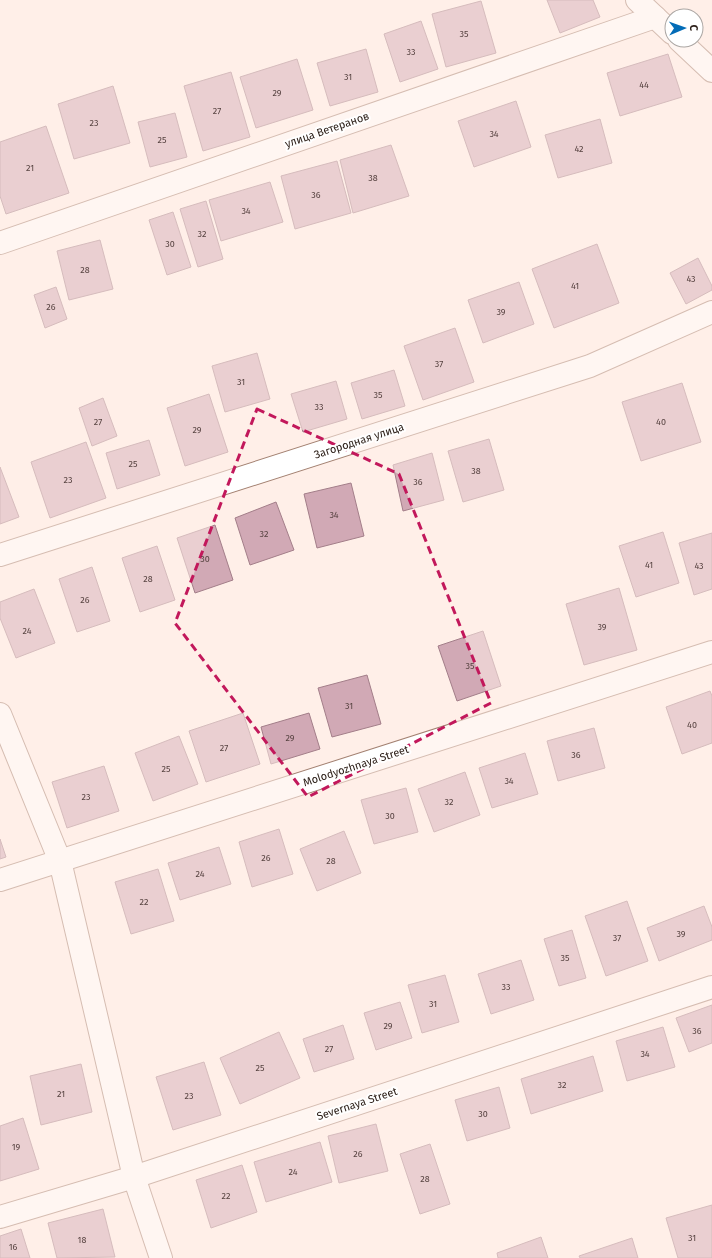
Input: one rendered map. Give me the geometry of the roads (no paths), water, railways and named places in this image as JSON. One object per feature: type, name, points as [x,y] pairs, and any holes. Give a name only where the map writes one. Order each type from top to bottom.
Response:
[{"type":"street","points":[[637,0],[664,25]]},
{"type":"street","name":"улица Ветеранов","points":[[0,243],[655,17]]},
{"type":"street","points":[[688,48],[712,71]]},
{"type":"street","name":"Загородная улица","points":[[0,555],[590,366],[712,312]]},
{"type":"street","name":"Molodyozhnaya Street","points":[[0,880],[712,652]]},
{"type":"street","points":[[0,714],[60,861],[134,1177],[161,1258]]},
{"type":"street","name":"Severnaya Street","points":[[0,1217],[134,1177],[712,987]]}]
